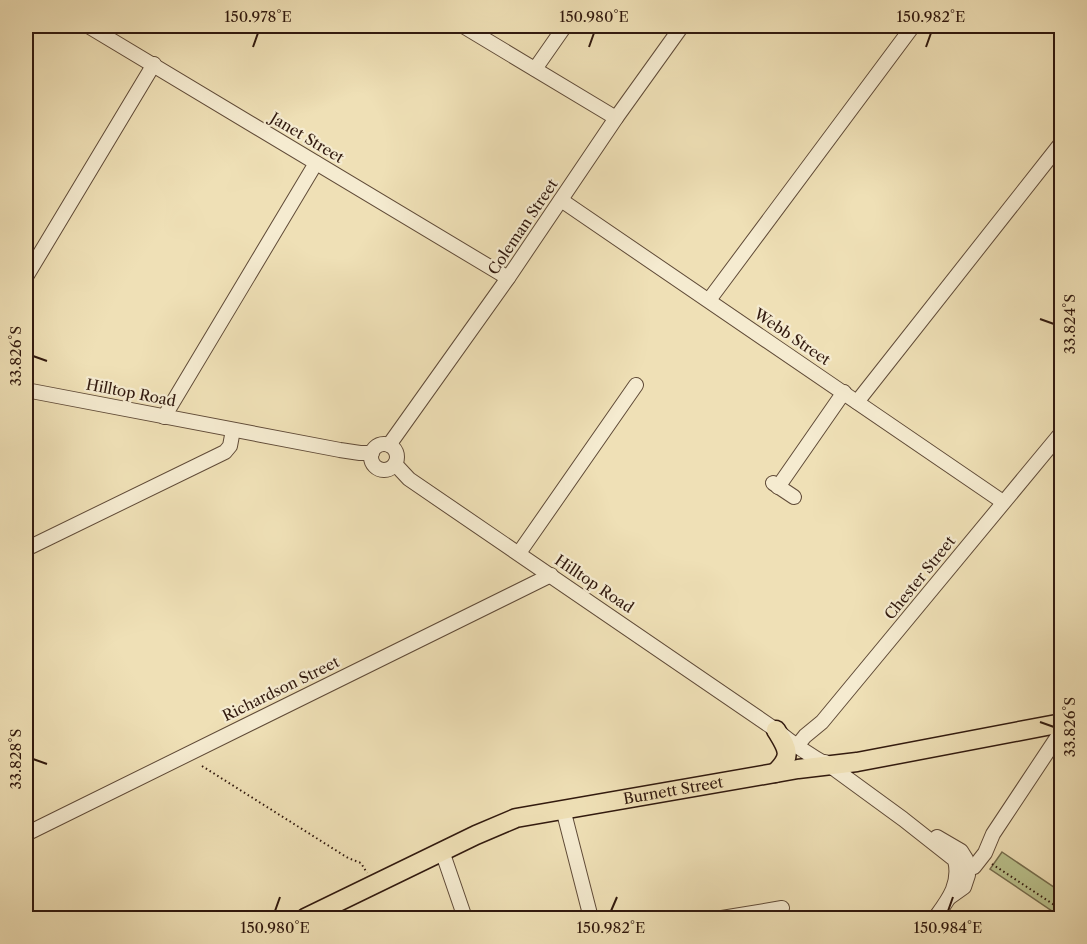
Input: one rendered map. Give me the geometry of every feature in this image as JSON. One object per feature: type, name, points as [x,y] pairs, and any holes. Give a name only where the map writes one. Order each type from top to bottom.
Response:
[{"type":"main road","name":"Burnett Street","points":[[304,918],[516,818],[775,773],[857,762],[1062,723]]},
{"type":"main road","points":[[775,773],[784,764],[788,754],[776,730]]},
{"type":"street","name":"Janet Street","points":[[88,26],[508,278]]},
{"type":"street","points":[[463,26],[616,118]]},
{"type":"street","points":[[535,69],[565,26]]},
{"type":"street","name":"Coleman Street","points":[[389,446],[682,26]]},
{"type":"street","points":[[709,300],[913,26]]},
{"type":"street","points":[[26,276],[154,64]]},
{"type":"street","points":[[857,402],[1062,142]]},
{"type":"street","points":[[164,417],[316,163]]},
{"type":"street","name":"Webb Street","points":[[561,200],[1003,502]]},
{"type":"street","points":[[519,553],[636,386]]},
{"type":"street","name":"Hilltop Road","points":[[26,390],[340,450],[372,453]]},
{"type":"street","points":[[794,497],[775,485],[844,392]]},
{"type":"street","points":[[26,549],[225,452],[230,446],[233,430]]},
{"type":"street","name":"Chester Street","points":[[801,741],[822,722],[1062,432]]},
{"type":"street","points":[[381,445],[389,446],[397,455],[395,464],[388,469],[380,469],[374,465],[372,453],[381,445]]},
{"type":"street","name":"Hilltop Road","points":[[395,464],[409,479],[776,730],[792,744],[829,766],[903,819],[962,868]]},
{"type":"street","name":"Richardson Street","points":[[26,834],[551,575]]},
{"type":"street","name":"Hilltop Road","points":[[776,730],[790,734],[801,741],[829,766]]},
{"type":"street","points":[[962,868],[974,867],[985,853],[993,834],[1062,730]]},
{"type":"street","points":[[563,810],[591,918]]},
{"type":"street","points":[[442,851],[465,918]]},
{"type":"street","points":[[935,918],[950,897],[964,887],[969,874],[962,868]]},
{"type":"street","points":[[722,918],[782,908]]},
{"type":"path","points":[[202,766],[348,858],[361,863],[368,874]]},
{"type":"path","points":[[992,864],[1062,910]]},
{"type":"green space","points":[[1002,852],[1061,892],[1061,917],[990,869]]}]
